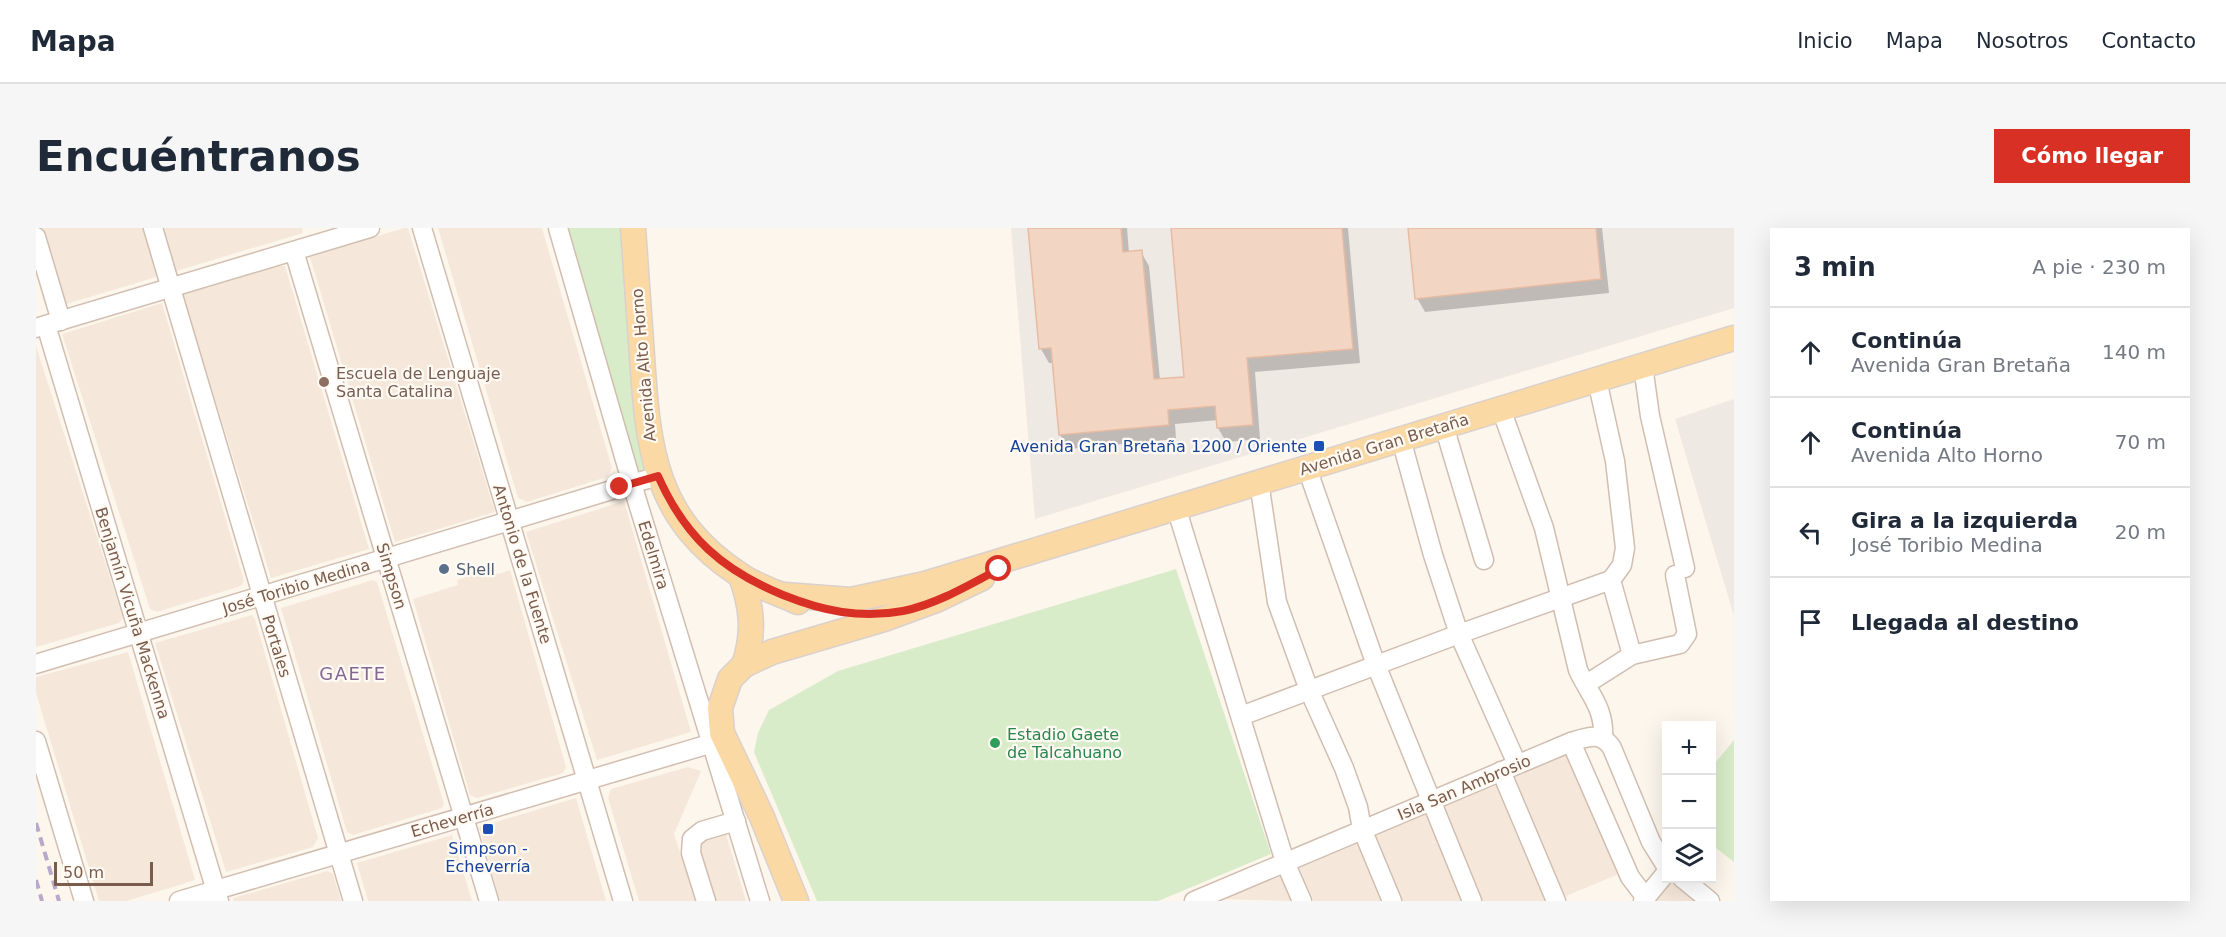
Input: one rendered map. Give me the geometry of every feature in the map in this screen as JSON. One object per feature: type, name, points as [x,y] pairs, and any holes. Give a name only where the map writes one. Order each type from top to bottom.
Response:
[{"type":"main road","name":"Avenida Alto Horno","points":[[633,228],[646,427],[658,476],[671,504],[692,533],[709,551],[741,576]]},
{"type":"main road","name":"Avenida Gran Bretaña","points":[[783,595],[851,600],[925,584],[1734,338]]},
{"type":"main road","name":"Avenida Gran Bretaña","points":[[744,665],[789,646],[915,608],[964,588],[1034,550]]},
{"type":"main road","name":"Avenida Gran Bretaña","points":[[741,576],[783,595],[833,612],[876,614],[915,608]]},
{"type":"main road","points":[[741,576],[750,602],[752,624],[749,651],[744,665],[730,679],[722,698],[718,741],[762,817],[796,901]]},
{"type":"main road","points":[[876,614],[925,584]]},
{"type":"main road","name":"Avenida Gran Bretaña","points":[[853,628],[876,614]]},
{"type":"street","name":"Portales","points":[[153,228],[353,901]]},
{"type":"street","points":[[48,325],[294,251],[310,237],[370,228]]},
{"type":"street","name":"Antonio de la Fuente","points":[[422,228],[623,901]]},
{"type":"street","name":"Edelmira","points":[[558,228],[632,484],[718,741]]},
{"type":"street","name":"Benjamín Vicuña Mackenna","points":[[36,237],[48,325],[217,896]]},
{"type":"street","name":"Simpson","points":[[294,251],[489,901]]},
{"type":"street","points":[[1588,683],[1632,655],[1680,644],[1685,640],[1687,634],[1680,572],[1650,416],[1643,366]]},
{"type":"street","points":[[1241,716],[1611,580],[1622,565],[1625,548],[1615,461],[1597,380]]},
{"type":"street","points":[[1501,409],[1544,528],[1578,670],[1588,683],[1601,715],[1603,738],[1612,748],[1651,842],[1662,860]]},
{"type":"street","points":[[1444,426],[1484,560]]},
{"type":"street","points":[[1401,439],[1433,555],[1459,634],[1556,901]]},
{"type":"street","points":[[1307,468],[1376,665],[1472,901]]},
{"type":"street","name":"José Toribio Medina","points":[[36,664],[658,476]]},
{"type":"street","points":[[1259,482],[1277,602],[1309,690],[1344,768],[1358,807],[1362,829],[1392,901]]},
{"type":"street","points":[[1176,507],[1286,862],[1302,901]]},
{"type":"street","points":[[1611,580],[1632,655]]},
{"type":"street","name":"Isla San Ambrosio","points":[[1194,901],[1213,897],[1362,829],[1571,742],[1587,737],[1603,738]]},
{"type":"street","points":[[36,741],[84,901]]},
{"type":"street","points":[[718,741],[736,821],[760,901]]},
{"type":"street","name":"Echeverría","points":[[179,901],[217,896],[339,854],[718,741]]},
{"type":"street","points":[[1571,742],[1627,872],[1645,899],[1662,878]]},
{"type":"street","points":[[706,901],[691,853],[692,839],[702,831],[736,821]]},
{"type":"street","points":[[1687,883],[1710,901]]},
{"type":"shaded area","points":[[36,228],[302,228],[303,233],[53,308],[36,252]]},
{"type":"shaded area","points":[[408,228],[495,512],[395,542],[310,257]]},
{"type":"shaded area","points":[[438,228],[542,228],[612,468],[607,477],[527,502],[518,498]]},
{"type":"shaded area","points":[[1011,228],[1734,228],[1734,308],[1035,519]]},
{"type":"shaded area","points":[[271,266],[285,266],[369,549],[271,578],[182,294]]},
{"type":"shaded area","points":[[162,303],[244,581],[241,586],[157,612],[150,609],[62,334]]},
{"type":"shaded area","points":[[36,346],[123,618],[119,623],[36,647]]},
{"type":"shaded area","points":[[1734,399],[1734,616],[1675,419]]},
{"type":"shaded area","points":[[624,501],[691,732],[597,760],[526,532]]},
{"type":"shaded area","points":[[493,569],[495,575],[510,570],[566,767],[563,773],[477,798],[470,795],[413,599],[458,585],[457,580]]},
{"type":"shaded area","points":[[373,580],[377,582],[444,804],[442,808],[353,835],[347,832],[281,608]]},
{"type":"shaded area","points":[[252,615],[318,838],[313,847],[226,872],[155,643]]},
{"type":"shaded area","points":[[128,652],[195,880],[127,901],[99,901],[36,693],[36,677]]},
{"type":"shaded area","points":[[1569,754],[1621,873],[1561,898],[1511,778]]},
{"type":"shaded area","points":[[688,767],[701,771],[674,834],[696,901],[639,901],[608,798],[611,789]]},
{"type":"shaded area","points":[[1501,783],[1551,901],[1479,901],[1440,808]]},
{"type":"shaded area","points":[[576,798],[606,901],[500,901],[479,827]]},
{"type":"shaded area","points":[[1429,813],[1465,901],[1397,901],[1370,837]]},
{"type":"shaded area","points":[[726,834],[746,901],[715,901],[700,848],[703,840]]},
{"type":"shaded area","points":[[452,835],[472,901],[368,901],[357,863]]},
{"type":"shaded area","points":[[1359,841],[1385,901],[1314,901],[1299,867]]},
{"type":"shaded area","points":[[327,871],[333,874],[341,901],[234,901],[233,898]]},
{"type":"shaded area","points":[[1280,875],[1291,901],[1218,899]]},
{"type":"shaded area","points":[[1666,883],[1675,883],[1697,901],[1649,901]]},
{"type":"green space","points":[[568,228],[627,228],[638,439],[647,468],[637,471]]},
{"type":"green space","name":"Estadio Gaete de Talcahuano","points":[[1176,569],[1271,854],[1158,901],[817,901],[754,752],[758,733],[769,710],[838,671]]},
{"type":"green space","points":[[1734,740],[1734,862],[1716,848],[1716,762]]},
{"type":"building","points":[[1028,228],[1121,228],[1123,252],[1142,250],[1154,379],[1184,377],[1171,228],[1342,228],[1353,349],[1247,358],[1253,425],[1217,428],[1215,406],[1168,410],[1169,425],[1059,435],[1051,348],[1039,349]]},
{"type":"building","points":[[1408,228],[1596,228],[1601,279],[1415,299]]},
{"type":"railway","points":[[36,823],[59,901]]},
{"type":"railway","points":[[36,880],[42,901]]},
{"type":"place","name":"Escuela de Lenguaje Santa Catalina","points":[[324,382]]},
{"type":"place","name":"Avenida Gran Bretaña 1200 / Oriente","points":[[1319,446]]},
{"type":"place","name":"Shell","points":[[444,569]]},
{"type":"place","name":"Estadio Gaete de Talcahuano","points":[[995,743]]},
{"type":"place","name":"Simpson - Echeverría","points":[[488,829]]},
{"type":"district","name":"GAETE","points":[[353,674]]},
{"type":"route","points":[[620,487],[658,476],[671,504],[692,533],[724,564],[741,576],[769,590],[833,612],[876,614],[915,608],[964,588],[999,569]]}]
